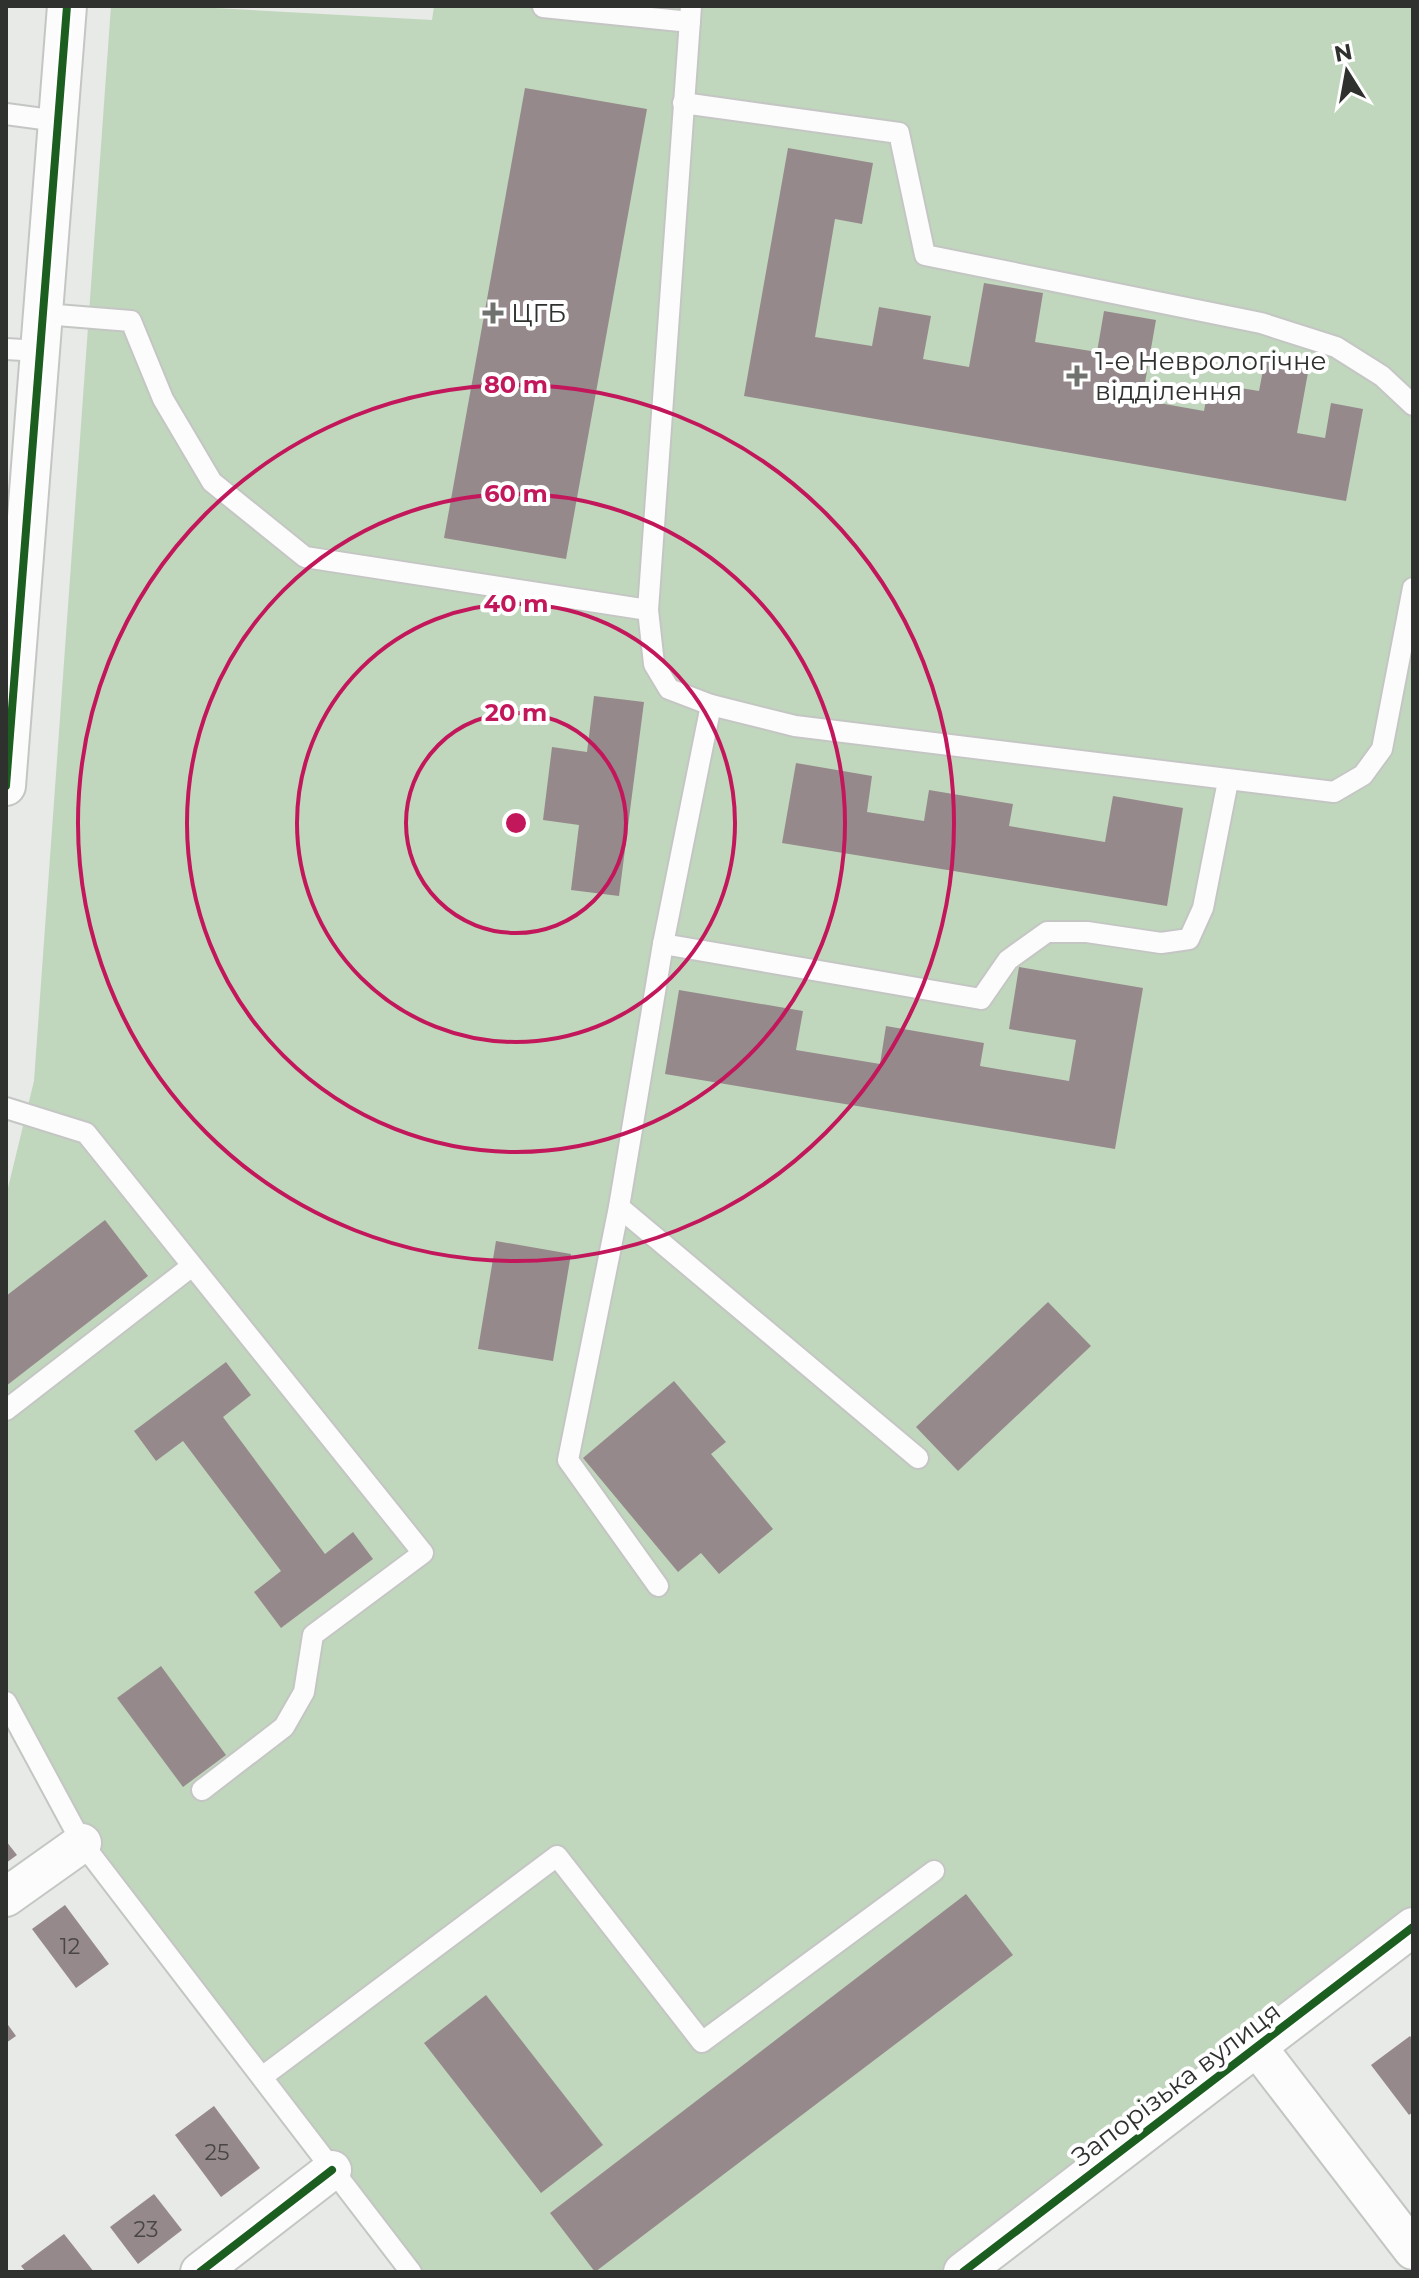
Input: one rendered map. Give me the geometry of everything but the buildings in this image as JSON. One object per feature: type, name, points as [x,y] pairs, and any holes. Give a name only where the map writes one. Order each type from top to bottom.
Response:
[{"type":"street","points":[[6,786],[23,350],[44,314],[67,6]]},
{"type":"street","points":[[6,1897],[82,1843]]},
{"type":"street","name":"Запорізька вулиця","points":[[963,2272],[1413,1927]]},
{"type":"street","points":[[1257,2047],[1413,2250]]},
{"type":"street","points":[[200,2272],[332,2170]]},
{"type":"lane","points":[[543,7],[690,14],[648,610],[654,664],[669,689],[711,705],[795,726],[1334,792],[1363,775],[1382,749],[1413,588]]},
{"type":"lane","points":[[683,103],[899,133],[925,255],[1276,328],[1336,347],[1382,376],[1413,405]]},
{"type":"lane","points":[[6,114],[58,121]]},
{"type":"lane","points":[[44,314],[131,321],[163,399],[212,482],[305,557],[648,610]]},
{"type":"lane","points":[[658,1586],[568,1460],[619,1207],[663,944],[711,705]]},
{"type":"lane","points":[[663,944],[981,999],[1008,960],[1047,932],[1087,932],[1161,943],[1189,939],[1203,908],[1228,781]]},
{"type":"lane","points":[[6,1108],[86,1133],[423,1553],[313,1635],[304,1692],[284,1727],[202,1790]]},
{"type":"lane","points":[[619,1207],[918,1458]]},
{"type":"lane","points":[[6,1410],[192,1266]]},
{"type":"lane","points":[[6,1702],[82,1843],[411,2272]]},
{"type":"lane","points":[[262,2077],[557,1856],[702,2042],[934,1871]]},
{"type":"green space","points":[[111,6],[178,6],[432,20],[434,6],[1413,6],[1413,1927],[963,2272],[411,2272],[82,1843],[6,1702],[6,1196],[34,1081]]},
{"type":"cycle path","points":[[6,786],[67,6]]},
{"type":"cycle path","points":[[963,2272],[1413,1927]]},
{"type":"cycle path","points":[[200,2272],[332,2170]]},
{"type":"place","name":"ЦГБ","points":[[493,313]]},
{"type":"place","name":"1-е Неврологічне відділення","points":[[1077,376]]}]
